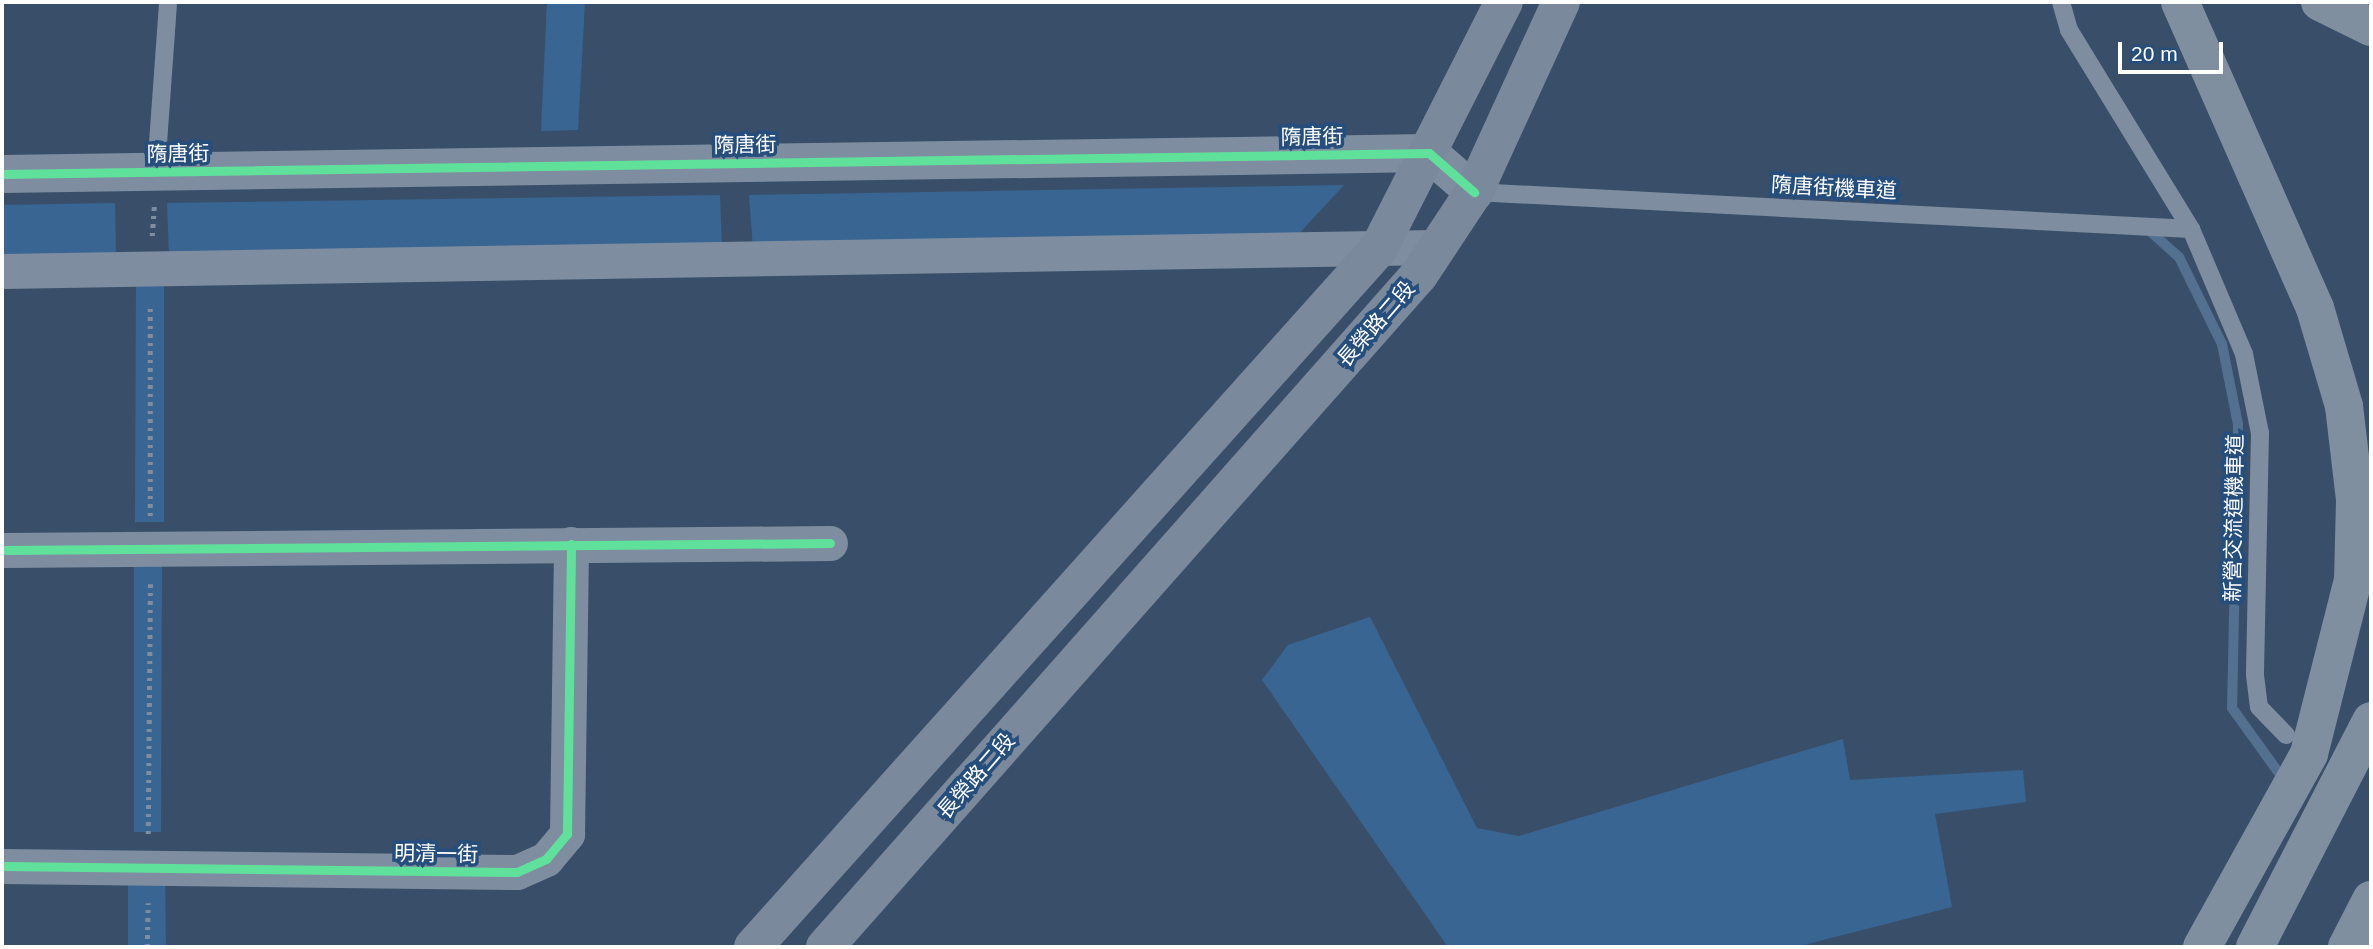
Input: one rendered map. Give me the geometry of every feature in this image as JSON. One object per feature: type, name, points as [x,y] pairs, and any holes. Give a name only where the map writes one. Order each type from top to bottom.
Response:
[{"type":"highway","points":[[2180,2],[2315,308],[2344,406],[2355,500],[2353,580],[2309,754],[2202,947]]},
{"type":"highway","points":[[2320,2],[2371,27]]},
{"type":"highway","points":[[2255,947],[2371,721]]},
{"type":"highway","points":[[2347,947],[2371,900]]},
{"type":"main road","points":[[753,947],[1090,576],[1379,248],[1504,2]]},
{"type":"main road","name":"長榮路二段","points":[[785,912],[824,947],[1419,275],[1474,192],[1561,2]]},
{"type":"main road","points":[[1090,576],[1128,605]]},
{"type":"street","name":"隋唐街","points":[[2,174],[1429,153]]},
{"type":"street","points":[[1429,153],[1474,192]]},
{"type":"street","points":[[2,271],[1436,247]]},
{"type":"street","points":[[2,550],[830,543]]},
{"type":"street","name":"明清一街","points":[[2,866],[517,872],[547,859],[567,834],[571,544]]},
{"type":"lane","points":[[156,171],[168,2]]},
{"type":"lane","name":"新營交流道機車道","points":[[2061,2],[2069,30],[2191,229],[2244,354],[2260,433],[2255,675],[2259,707],[2286,735]]},
{"type":"lane","name":"隋唐街機車道","points":[[1474,192],[2191,229]]},
{"type":"shaded area","points":[[547,2],[585,2],[578,130],[541,131]]},
{"type":"shaded area","points":[[1344,185],[1294,239],[753,249],[749,195]]},
{"type":"shaded area","points":[[720,195],[722,248],[169,256],[167,203]]},
{"type":"shaded area","points":[[115,203],[116,254],[2,257],[2,205]]},
{"type":"shaded area","points":[[136,278],[164,278],[164,522],[135,522]]},
{"type":"shaded area","points":[[134,562],[162,562],[161,832],[134,832]]},
{"type":"shaded area","points":[[1370,617],[1477,828],[1519,836],[1843,739],[1850,780],[2023,770],[2026,802],[1935,814],[1952,907],[1796,947],[1448,947],[1262,680],[1288,645]]},
{"type":"shaded area","points":[[128,874],[165,875],[166,947],[128,947]]},
{"type":"waterway","points":[[2152,233],[2179,257],[2222,344],[2238,424],[2232,708],[2281,776]]},
{"type":"cycle path","points":[[2,174],[1429,153],[1474,192]]},
{"type":"cycle path","points":[[2,550],[830,543]]},
{"type":"cycle path","points":[[2,866],[517,872],[546,859],[567,834],[571,544]]}]
